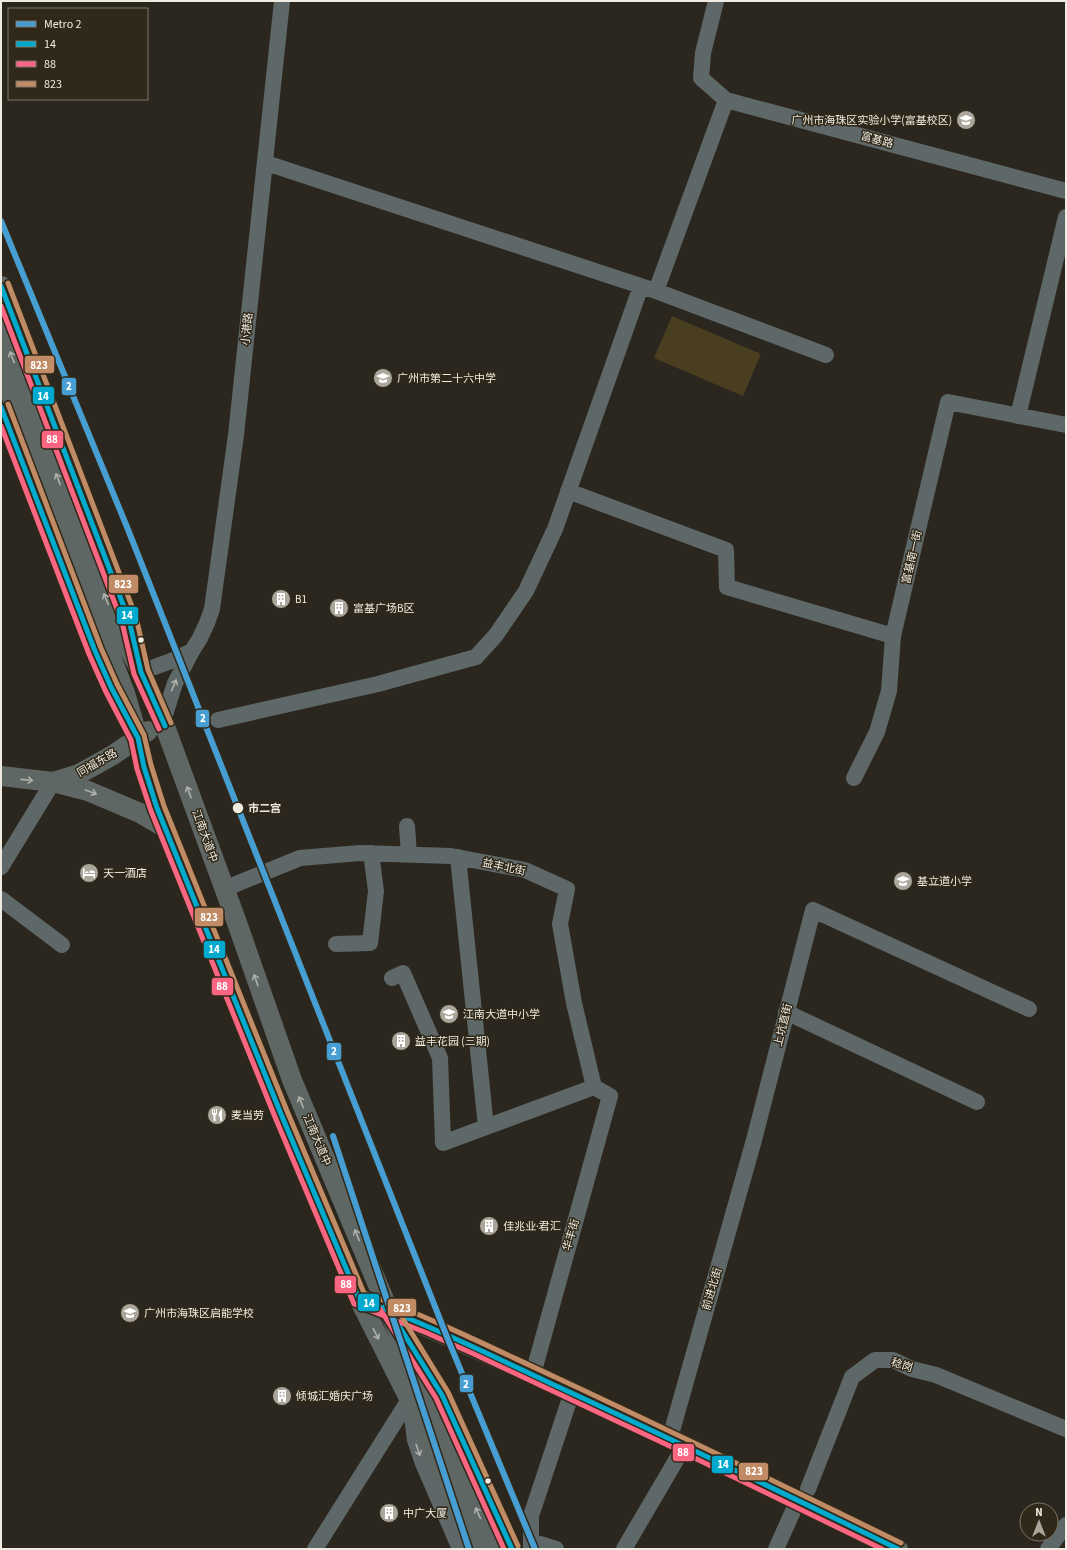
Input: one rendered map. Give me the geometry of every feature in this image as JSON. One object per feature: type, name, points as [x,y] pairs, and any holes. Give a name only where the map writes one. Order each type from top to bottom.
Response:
[{"type":"main road","points":[[1,286],[129,620],[141,672]]},
{"type":"main road","points":[[1,328],[89,558],[114,619],[141,672]]},
{"type":"main road","points":[[1,369],[125,693],[138,738]]},
{"type":"main road","points":[[1,407],[95,650],[111,687],[138,738]]},
{"type":"main road","name":"江南大道中","points":[[141,672],[163,721],[290,1074],[388,1309],[494,1549]]},
{"type":"main road","name":"同福东路","points":[[1,776],[53,782],[79,774],[113,755],[163,721]]},
{"type":"main road","name":"江南大道中","points":[[138,738],[144,767],[164,827],[281,1114],[359,1299],[410,1398],[478,1549]]},
{"type":"main road","points":[[53,782],[88,791],[140,813],[164,827]]},
{"type":"main road","points":[[359,1299],[388,1309],[678,1441],[803,1494],[898,1549]]},
{"type":"street","name":"小港路","points":[[163,721],[175,683],[207,623],[212,608],[215,591],[236,435],[282,1]]},
{"type":"street","name":"富基路","points":[[716,1],[702,53],[701,78],[726,100],[1066,191]]},
{"type":"street","points":[[656,291],[726,100]]},
{"type":"street","points":[[266,163],[656,291],[826,355]]},
{"type":"street","points":[[1066,217],[1018,416],[1066,425]]},
{"type":"street","points":[[218,720],[378,684],[476,657],[496,635],[526,591],[555,529],[641,286]]},
{"type":"street","name":"富基南一街","points":[[854,778],[877,732],[890,691],[893,636],[948,402],[1018,416]]},
{"type":"street","points":[[568,491],[726,550],[727,587],[893,636]]},
{"type":"street","points":[[141,672],[171,661],[192,651]]},
{"type":"street","points":[[1,867],[53,782]]},
{"type":"street","points":[[407,826],[409,855]]},
{"type":"street","points":[[336,944],[370,942],[376,891],[370,853]]},
{"type":"street","name":"益丰北街","points":[[224,889],[300,858],[370,853],[458,857],[525,870],[567,889],[560,924],[574,1003],[594,1087]]},
{"type":"street","points":[[458,857],[486,1127]]},
{"type":"street","points":[[1,899],[62,945]]},
{"type":"street","name":"上坑直街","points":[[754,1140],[813,910],[1029,1009]]},
{"type":"street","points":[[392,978],[403,973],[440,1058],[443,1143],[594,1087]]},
{"type":"street","points":[[786,1012],[978,1102]]},
{"type":"street","name":"华丰街","points":[[533,1374],[610,1096],[594,1087]]},
{"type":"street","name":"前进北街","points":[[624,1549],[678,1441],[754,1140]]},
{"type":"street","points":[[388,1309],[442,1395],[512,1549]]},
{"type":"street","name":"稔岗","points":[[776,1549],[803,1494],[852,1377],[875,1360],[893,1360],[912,1369],[936,1375],[1066,1429]]},
{"type":"street","points":[[556,1549],[536,1546],[531,1516],[572,1392]]},
{"type":"street","points":[[315,1549],[410,1398]]},
{"type":"street","points":[[410,1398],[412,1426],[417,1447],[460,1549]]},
{"type":"street","points":[[1048,1549],[1066,1525]]},
{"type":"shaded area","points":[[672,316],[761,354],[743,396],[654,358]]},
{"type":"metro line","name":"2","points":[[1,221],[127,527],[449,1342],[535,1549]]},
{"type":"metro line","name":"2","points":[[333,1136],[469,1549]]},
{"type":"transit line","name":"823","points":[[8,283],[136,617],[148,670],[171,723]]},
{"type":"transit line","name":"14","points":[[1,286],[129,620],[141,672],[165,726]]},
{"type":"transit line","name":"88","points":[[1,306],[122,622],[134,674],[159,729]]},
{"type":"transit line","name":"823","points":[[8,404],[101,648],[117,684],[144,735],[151,765],[164,806],[287,1111],[364,1293],[437,1322],[685,1438],[901,1543]]},
{"type":"transit line","name":"14","points":[[1,407],[95,651],[111,687],[138,738],[144,767],[157,808],[281,1114],[359,1299],[408,1318],[480,1350],[898,1549]]},
{"type":"transit line","name":"88","points":[[1,426],[89,654],[105,690],[131,740],[137,769],[151,811],[275,1117],[354,1304],[427,1333],[474,1354],[676,1449],[882,1549]]},
{"type":"transit line","name":"823","points":[[392,1301],[448,1392],[518,1546]]},
{"type":"transit line","name":"14","points":[[386,1305],[442,1395],[512,1549]]},
{"type":"transit line","name":"88","points":[[380,1309],[436,1398],[504,1549]]},
{"type":"place","name":"广州市海珠区实验小学(富基校区)","points":[[966,120]]},
{"type":"place","name":"广州市第二十六中学","points":[[383,378]]},
{"type":"place","name":"B1","points":[[281,599]]},
{"type":"place","name":"富基广场B区","points":[[339,608]]},
{"type":"place","name":"市二宫","points":[[238,808]]},
{"type":"place","name":"天一酒店","points":[[89,873]]},
{"type":"place","name":"基立道小学","points":[[903,881]]},
{"type":"place","name":"江南大道中小学","points":[[449,1014]]},
{"type":"place","name":"益丰花园 (三期)","points":[[401,1041]]},
{"type":"place","name":"麦当劳","points":[[217,1115]]},
{"type":"place","name":"佳兆业·君汇","points":[[489,1226]]},
{"type":"place","name":"广州市海珠区启能学校","points":[[130,1313]]},
{"type":"place","name":"倾城汇婚庆广场","points":[[282,1396]]},
{"type":"place","name":"中广大厦","points":[[389,1513]]}]
